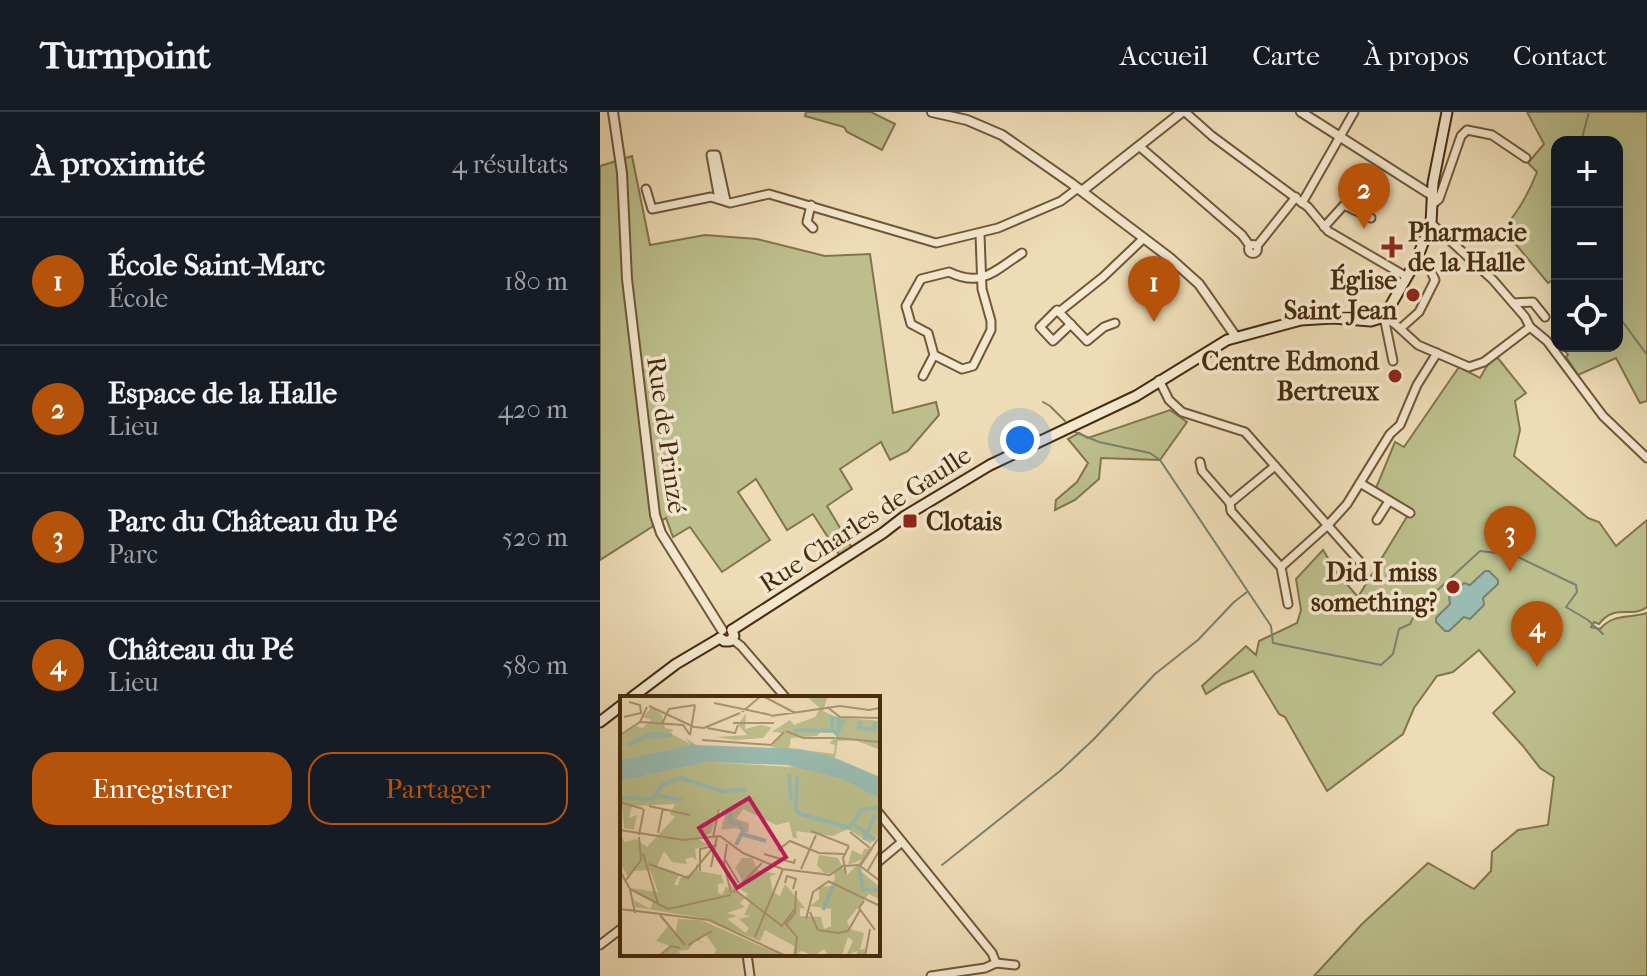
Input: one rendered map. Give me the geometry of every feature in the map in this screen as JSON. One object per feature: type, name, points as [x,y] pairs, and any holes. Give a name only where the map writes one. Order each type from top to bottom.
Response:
[{"type":"main road","points":[[1384,317],[1416,261],[1431,223],[1437,156],[1447,112]]},
{"type":"main road","name":"Rue Charles de Gaulle","points":[[634,696],[676,664],[727,634],[905,516],[990,465],[1136,396],[1236,337],[1309,319],[1371,321],[1384,317]]},
{"type":"main road","points":[[600,722],[620,707]]},
{"type":"street","name":"Rue de Prinzé","points":[[610,112],[622,173],[627,279],[655,515],[668,544],[727,634]]},
{"type":"street","points":[[932,112],[967,120],[1002,135],[1080,190],[1199,284],[1236,337]]},
{"type":"street","points":[[646,189],[652,209],[711,197],[730,203],[769,194],[936,243],[980,234],[1041,211],[1080,190],[1184,112],[1299,200],[1324,227],[1407,277]]},
{"type":"street","points":[[1301,112],[1433,200],[1439,199],[1461,136],[1467,130],[1492,135],[1526,158]]},
{"type":"street","points":[[1139,146],[1254,246],[1299,200],[1354,112]]},
{"type":"street","points":[[711,155],[716,155],[723,200],[711,155]]},
{"type":"street","points":[[811,205],[807,222],[813,228]]},
{"type":"street","points":[[1324,227],[1344,205],[1371,218]]},
{"type":"street","points":[[1431,223],[1493,280],[1530,327],[1547,341],[1603,416],[1647,458]]},
{"type":"street","points":[[934,355],[962,369],[973,366],[991,330],[981,279],[980,234]]},
{"type":"street","points":[[1071,324],[1053,341],[1040,327],[1057,310],[1059,312],[1103,277],[1144,238]]},
{"type":"street","points":[[923,376],[934,355],[928,333],[911,324],[906,306],[921,279],[949,272],[963,278],[981,279],[1022,253]]},
{"type":"street","points":[[1401,328],[1419,312],[1435,280],[1430,269],[1416,261]]},
{"type":"street","points":[[1513,303],[1533,302],[1545,317]]},
{"type":"street","points":[[1059,312],[1087,341],[1104,327],[1115,323]]},
{"type":"street","points":[[1384,317],[1401,328],[1410,339],[1462,365],[1475,367],[1530,327]]},
{"type":"street","points":[[1384,317],[1393,361]]},
{"type":"street","points":[[1281,567],[1347,504],[1390,434],[1400,425],[1417,385],[1437,353]]},
{"type":"street","points":[[1159,380],[1169,400],[1182,412],[1245,432],[1361,563]]},
{"type":"street","points":[[1200,462],[1202,471],[1230,503],[1231,511],[1281,567],[1288,604]]},
{"type":"street","points":[[1230,503],[1275,466]]},
{"type":"street","points":[[1360,483],[1410,513]]},
{"type":"street","points":[[1377,520],[1389,501]]},
{"type":"street","points":[[727,634],[784,696]]},
{"type":"street","points":[[880,814],[992,953],[996,963]]},
{"type":"street","points":[[880,860],[902,842]]},
{"type":"street","points":[[600,945],[620,930]]},
{"type":"street","points":[[747,956],[750,976]]},
{"type":"street","points":[[931,976],[985,968],[996,963],[1015,965]]},
{"type":"green space","points":[[806,112],[871,112],[895,124],[882,150],[847,132],[844,127],[805,116]]},
{"type":"green space","points":[[1527,112],[1647,112],[1647,401],[1640,403],[1616,358],[1578,375],[1566,357],[1566,352],[1623,352],[1623,136],[1551,136],[1551,281],[1548,283],[1503,229],[1518,209],[1537,172],[1528,163],[1544,144]]},
{"type":"green space","points":[[632,156],[650,245],[705,235],[757,239],[825,256],[870,254],[893,413],[936,402],[939,415],[908,451],[890,460],[881,442],[840,469],[852,489],[827,506],[852,548],[840,556],[813,514],[787,530],[756,479],[738,492],[770,540],[722,572],[690,527],[673,537],[666,518],[600,560],[600,166]]},
{"type":"green space","points":[[1497,357],[1526,393],[1515,401],[1520,430],[1514,456],[1588,518],[1599,522],[1616,546],[1647,520],[1647,607],[1635,612],[1611,614],[1599,624],[1594,622],[1591,627],[1600,629],[1616,618],[1647,613],[1647,976],[1314,976],[1362,924],[1428,863],[1474,889],[1491,871],[1492,852],[1518,830],[1548,825],[1554,777],[1540,768],[1493,713],[1515,692],[1479,650],[1453,672],[1437,676],[1414,708],[1403,734],[1327,791],[1285,717],[1279,714],[1253,671],[1206,694],[1202,686],[1246,646],[1256,655],[1259,641],[1297,623],[1301,610],[1296,579],[1323,550],[1337,573],[1358,597],[1411,510],[1376,488],[1395,442],[1404,447],[1459,367],[1480,378],[1488,364]]},
{"type":"green space","points":[[1170,410],[1187,422],[1160,460],[1101,458],[1099,479],[1075,500],[1055,510],[1056,500],[1077,482],[1088,463],[1068,439],[1079,433],[1088,438]]},
{"type":"water","points":[[1485,571],[1498,580],[1498,584],[1483,598],[1484,605],[1470,619],[1464,617],[1445,631],[1436,618],[1450,604],[1449,597],[1464,583],[1470,585]]},
{"type":"waterway","points":[[1583,136],[1589,112]]},
{"type":"waterway","points":[[1623,322],[1647,355]]},
{"type":"waterway","points":[[1043,402],[1065,421]]},
{"type":"waterway","points":[[1075,432],[1099,442],[1150,453],[1160,460],[1271,626],[1273,643],[1381,665],[1393,654],[1399,629],[1410,624],[1418,608],[1480,551],[1514,555],[1576,585],[1577,592],[1566,607],[1588,620],[1603,634]]},
{"type":"waterway","points":[[942,865],[1060,771],[1155,674],[1198,640],[1247,592]]},
{"type":"place","name":"Espace de la Halle","points":[[1364,229]]},
{"type":"place","name":"Pharmacie de la Halle","points":[[1392,247]]},
{"type":"place","name":"Église Saint-Jean","points":[[1413,295]]},
{"type":"place","name":"École Saint-Marc","points":[[1154,322]]},
{"type":"place","name":"Centre Edmond Bertreux","points":[[1395,376]]},
{"type":"place","name":"Clotais","points":[[910,521]]},
{"type":"place","name":"Parc du Château du Pé","points":[[1510,572]]},
{"type":"place","name":"Did I miss something?","points":[[1453,587]]},
{"type":"place","name":"Château du Pé","points":[[1537,667]]}]
